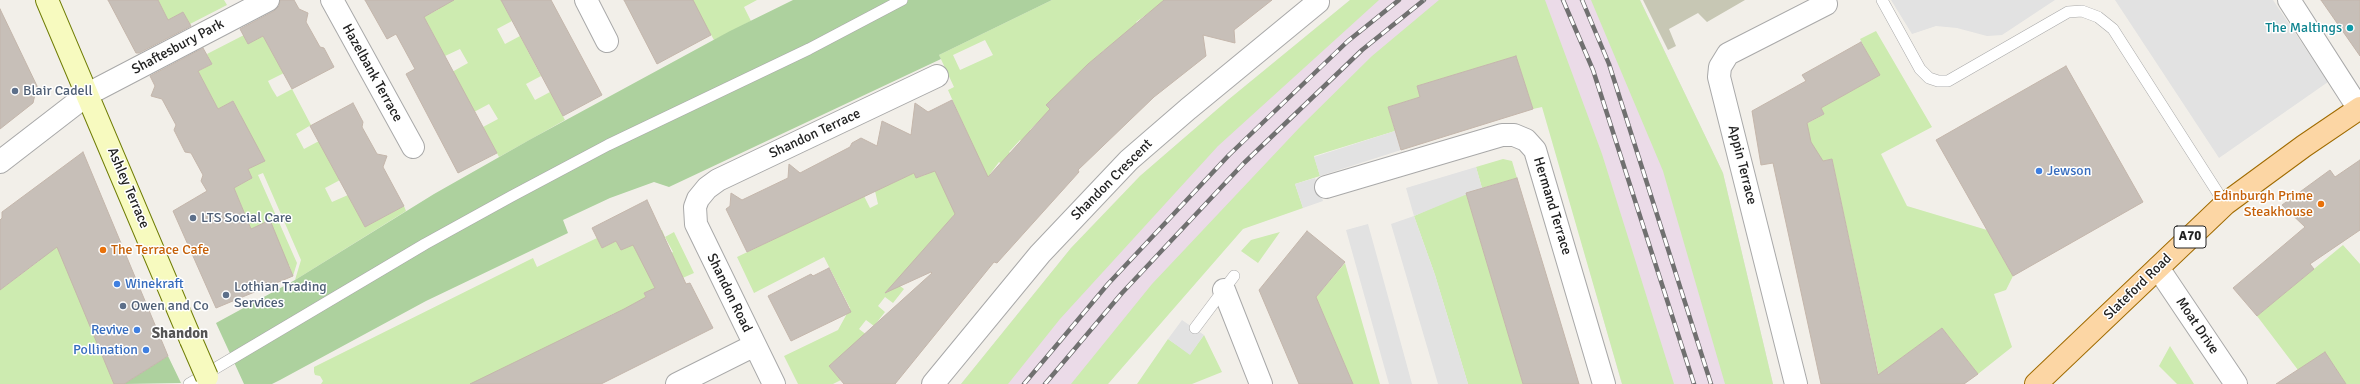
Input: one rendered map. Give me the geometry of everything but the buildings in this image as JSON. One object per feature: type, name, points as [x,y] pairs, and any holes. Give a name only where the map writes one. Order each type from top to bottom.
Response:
[{"type":"main road","name":"Slateford Road","points":[[2036,384],[2225,204],[2304,146],[2360,108]]},
{"type":"street","name":"Ashley Terrace","points":[[47,0],[191,340],[202,382]]},
{"type":"street","name":"Shaftesbury Park","points":[[0,162],[88,94],[268,0]]},
{"type":"street","name":"Hazelbank Terrace","points":[[332,0],[413,147]]},
{"type":"street","points":[[586,0],[607,41]]},
{"type":"street","points":[[2289,0],[2360,108]]},
{"type":"street","name":"Shandon Crescent","points":[[933,384],[1040,254],[1129,160],[1188,109],[1318,2]]},
{"type":"street","name":"Appin Terrace","points":[[1796,384],[1719,77],[1720,67],[1728,54],[1826,4]]},
{"type":"street","name":"Shandon Terrace","points":[[698,199],[707,188],[718,180],[937,76]]},
{"type":"street","name":"Hermand Terrace","points":[[1326,187],[1502,135],[1514,135],[1526,140],[1535,150],[1604,384]]},
{"type":"street","name":"Shandon Road","points":[[698,199],[694,212],[696,224],[774,384]]},
{"type":"street","name":"Moat Drive","points":[[2158,268],[2236,384]]},
{"type":"street","points":[[1229,283],[1261,384]]},
{"type":"street","points":[[677,384],[755,345]]},
{"type":"lane","points":[[202,382],[425,244],[512,196],[608,145],[809,48],[902,0]]},
{"type":"lane","points":[[1882,0],[1920,69],[1929,78],[1938,81],[1948,81],[2068,12],[2082,11],[2098,17],[2113,29],[2225,204]]},
{"type":"lane","points":[[1195,328],[1229,283]]},
{"type":"shaded area","points":[[1350,0],[1468,0],[1284,174],[1108,384],[961,384],[1071,248],[1140,176],[1228,100]]},
{"type":"shaded area","points":[[1504,0],[1640,0],[1723,173],[1773,384],[1622,384],[1539,93]]},
{"type":"shaded area","points":[[1643,0],[1745,0],[1707,22],[1698,13],[1669,29],[1676,46],[1668,50]]},
{"type":"shaded area","points":[[1891,0],[2055,0],[2002,35],[1987,36],[1957,28],[1936,26],[1912,34]]},
{"type":"shaded area","points":[[2115,0],[2273,0],[2328,82],[2219,158]]},
{"type":"shaded area","points":[[1395,131],[1401,150],[1320,176],[1314,157]]},
{"type":"shaded area","points":[[1476,167],[1482,188],[1414,216],[1406,188]]},
{"type":"shaded area","points":[[1315,178],[1323,201],[1303,208],[1295,184]]},
{"type":"shaded area","points":[[1414,216],[1435,275],[1468,384],[1438,384],[1391,224]]},
{"type":"shaded area","points":[[1368,224],[1412,384],[1389,384],[1346,230]]},
{"type":"shaded area","points":[[1182,320],[1204,335],[1190,355],[1168,339]]},
{"type":"green space","points":[[158,0],[224,0],[227,5],[190,24],[183,12],[168,20]]},
{"type":"green space","points":[[434,0],[501,0],[512,21],[497,29],[505,44],[520,36],[541,76],[526,84],[535,100],[550,92],[565,120],[499,157],[483,127],[498,119],[489,104],[474,112],[452,72],[468,63],[460,49],[445,56],[424,17],[439,9]]},
{"type":"green space","points":[[674,0],[757,0],[744,7],[751,21],[714,40],[706,26],[691,34]]},
{"type":"green space","points":[[793,0],[1052,0],[939,55],[941,59],[669,187],[654,182],[610,198],[563,220],[568,233],[426,301],[272,384],[244,384],[216,323],[295,280],[434,194],[531,139],[730,31]]},
{"type":"green space","points":[[1052,0],[1164,0],[1160,24],[1150,12],[1136,22],[1146,35],[1114,61],[1104,50],[1069,83],[1080,94],[1046,105],[1057,116],[1041,119],[1030,130],[1037,137],[1028,147],[1020,140],[1009,152],[1017,159],[1008,169],[999,162],[990,174],[998,180],[962,205],[952,217],[960,224],[943,228],[896,283],[904,289],[893,303],[885,297],[878,306],[885,312],[874,326],[866,320],[859,329],[867,335],[829,366],[841,380],[833,384],[798,384],[784,356],[838,330],[850,308],[824,257],[754,293],[737,257],[864,196],[870,208],[878,204],[875,191],[914,173],[916,178],[925,175],[973,146],[948,90],[954,87],[939,55]],"holes":[[[985,40],[993,55],[960,70],[953,55]]]},
{"type":"green space","points":[[1350,0],[1379,0],[1218,146],[1060,319],[1008,384],[961,384],[1071,248],[1140,176],[1228,100]]},
{"type":"green space","points":[[1439,0],[1545,0],[1602,154],[1674,384],[1622,384],[1542,107],[1533,109],[1516,56],[1417,86],[1420,97],[1388,107],[1395,131],[1314,156],[1320,176],[1295,184],[1303,208],[1243,229],[1108,384],[1071,384],[1152,284],[1301,126],[1372,56]]},
{"type":"green space","points":[[1591,0],[1640,0],[1723,173],[1773,384],[1725,384],[1663,171]]},
{"type":"green space","points":[[1876,31],[1932,127],[1881,154],[1907,206],[1987,230],[2013,276],[2006,290],[1994,294],[2012,347],[1978,374],[1942,328],[1900,359],[1901,363],[1880,381],[1832,159],[1775,172],[1773,163],[1801,127],[1824,114],[1821,108],[1879,75],[1860,39]]},
{"type":"green space","points":[[244,35],[248,44],[263,36],[284,73],[268,81],[277,97],[292,89],[311,125],[296,134],[304,149],[319,141],[340,180],[325,188],[332,202],[348,195],[365,227],[404,206],[406,211],[295,280],[301,260],[263,173],[258,175],[297,263],[293,276],[289,265],[269,273],[270,221],[251,229],[234,188],[252,178],[248,169],[265,160],[260,152],[246,160],[241,115],[233,101],[218,109],[198,71],[212,64],[207,54]]},
{"type":"green space","points":[[1503,159],[1512,161],[1517,178],[1482,188],[1476,167]]},
{"type":"green space","points":[[1466,193],[1523,384],[1468,384],[1435,275],[1414,216]]},
{"type":"green space","points":[[662,230],[665,237],[674,232],[694,273],[669,284],[650,278],[656,290],[644,293],[648,303],[639,301],[632,305],[632,311],[620,317],[615,313],[609,316],[609,323],[596,329],[591,325],[483,384],[321,384],[323,381],[320,376],[315,375],[314,367],[533,258],[537,267],[597,238],[602,248],[616,241],[621,250]],"holes":[[[665,237],[673,252],[657,260],[649,244]]]},
{"type":"green space","points":[[59,232],[114,384],[0,384],[0,290],[39,261],[39,258]]},
{"type":"green space","points":[[1280,232],[1258,263],[1241,251],[1251,240]]},
{"type":"green space","points":[[2343,245],[2360,264],[2360,384],[2346,384],[2325,352],[2298,370],[2257,316]]},
{"type":"green space","points":[[1345,263],[1380,384],[1353,384],[1316,297]]},
{"type":"green space","points":[[1204,335],[1222,372],[1192,384],[1137,384],[1168,339],[1190,354]]},
{"type":"green space","points":[[2170,346],[2194,384],[2177,384],[2159,366]]},
{"type":"green space","points":[[168,356],[181,383],[124,384]]},
{"type":"railway","points":[[1024,384],[1108,284],[1229,155],[1348,41],[1399,0]]},
{"type":"railway","points":[[1045,384],[1122,293],[1244,163],[1362,50],[1424,0]]},
{"type":"railway","points":[[1563,0],[1593,70],[1694,384]]},
{"type":"railway","points":[[1582,0],[1609,64],[1711,384]]},
{"type":"place","name":"The Maltings","points":[[2350,28]]},
{"type":"place","name":"Blair Cadell","points":[[15,91]]},
{"type":"place","name":"Jewson","points":[[2039,171]]},
{"type":"place","name":"Edinburgh Prime Steakhouse","points":[[2321,204]]},
{"type":"place","name":"LTS Social Care","points":[[193,218]]},
{"type":"place","name":"The Terrace Cafe","points":[[103,250]]},
{"type":"place","name":"Winekraft","points":[[117,284]]},
{"type":"place","name":"Lothian Trading Services","points":[[226,295]]},
{"type":"place","name":"Owen and Co","points":[[123,306]]},
{"type":"place","name":"Revive","points":[[137,330]]},
{"type":"place","name":"Pollination","points":[[146,350]]},
{"type":"district","name":"Shandon","points":[[180,334]]}]
